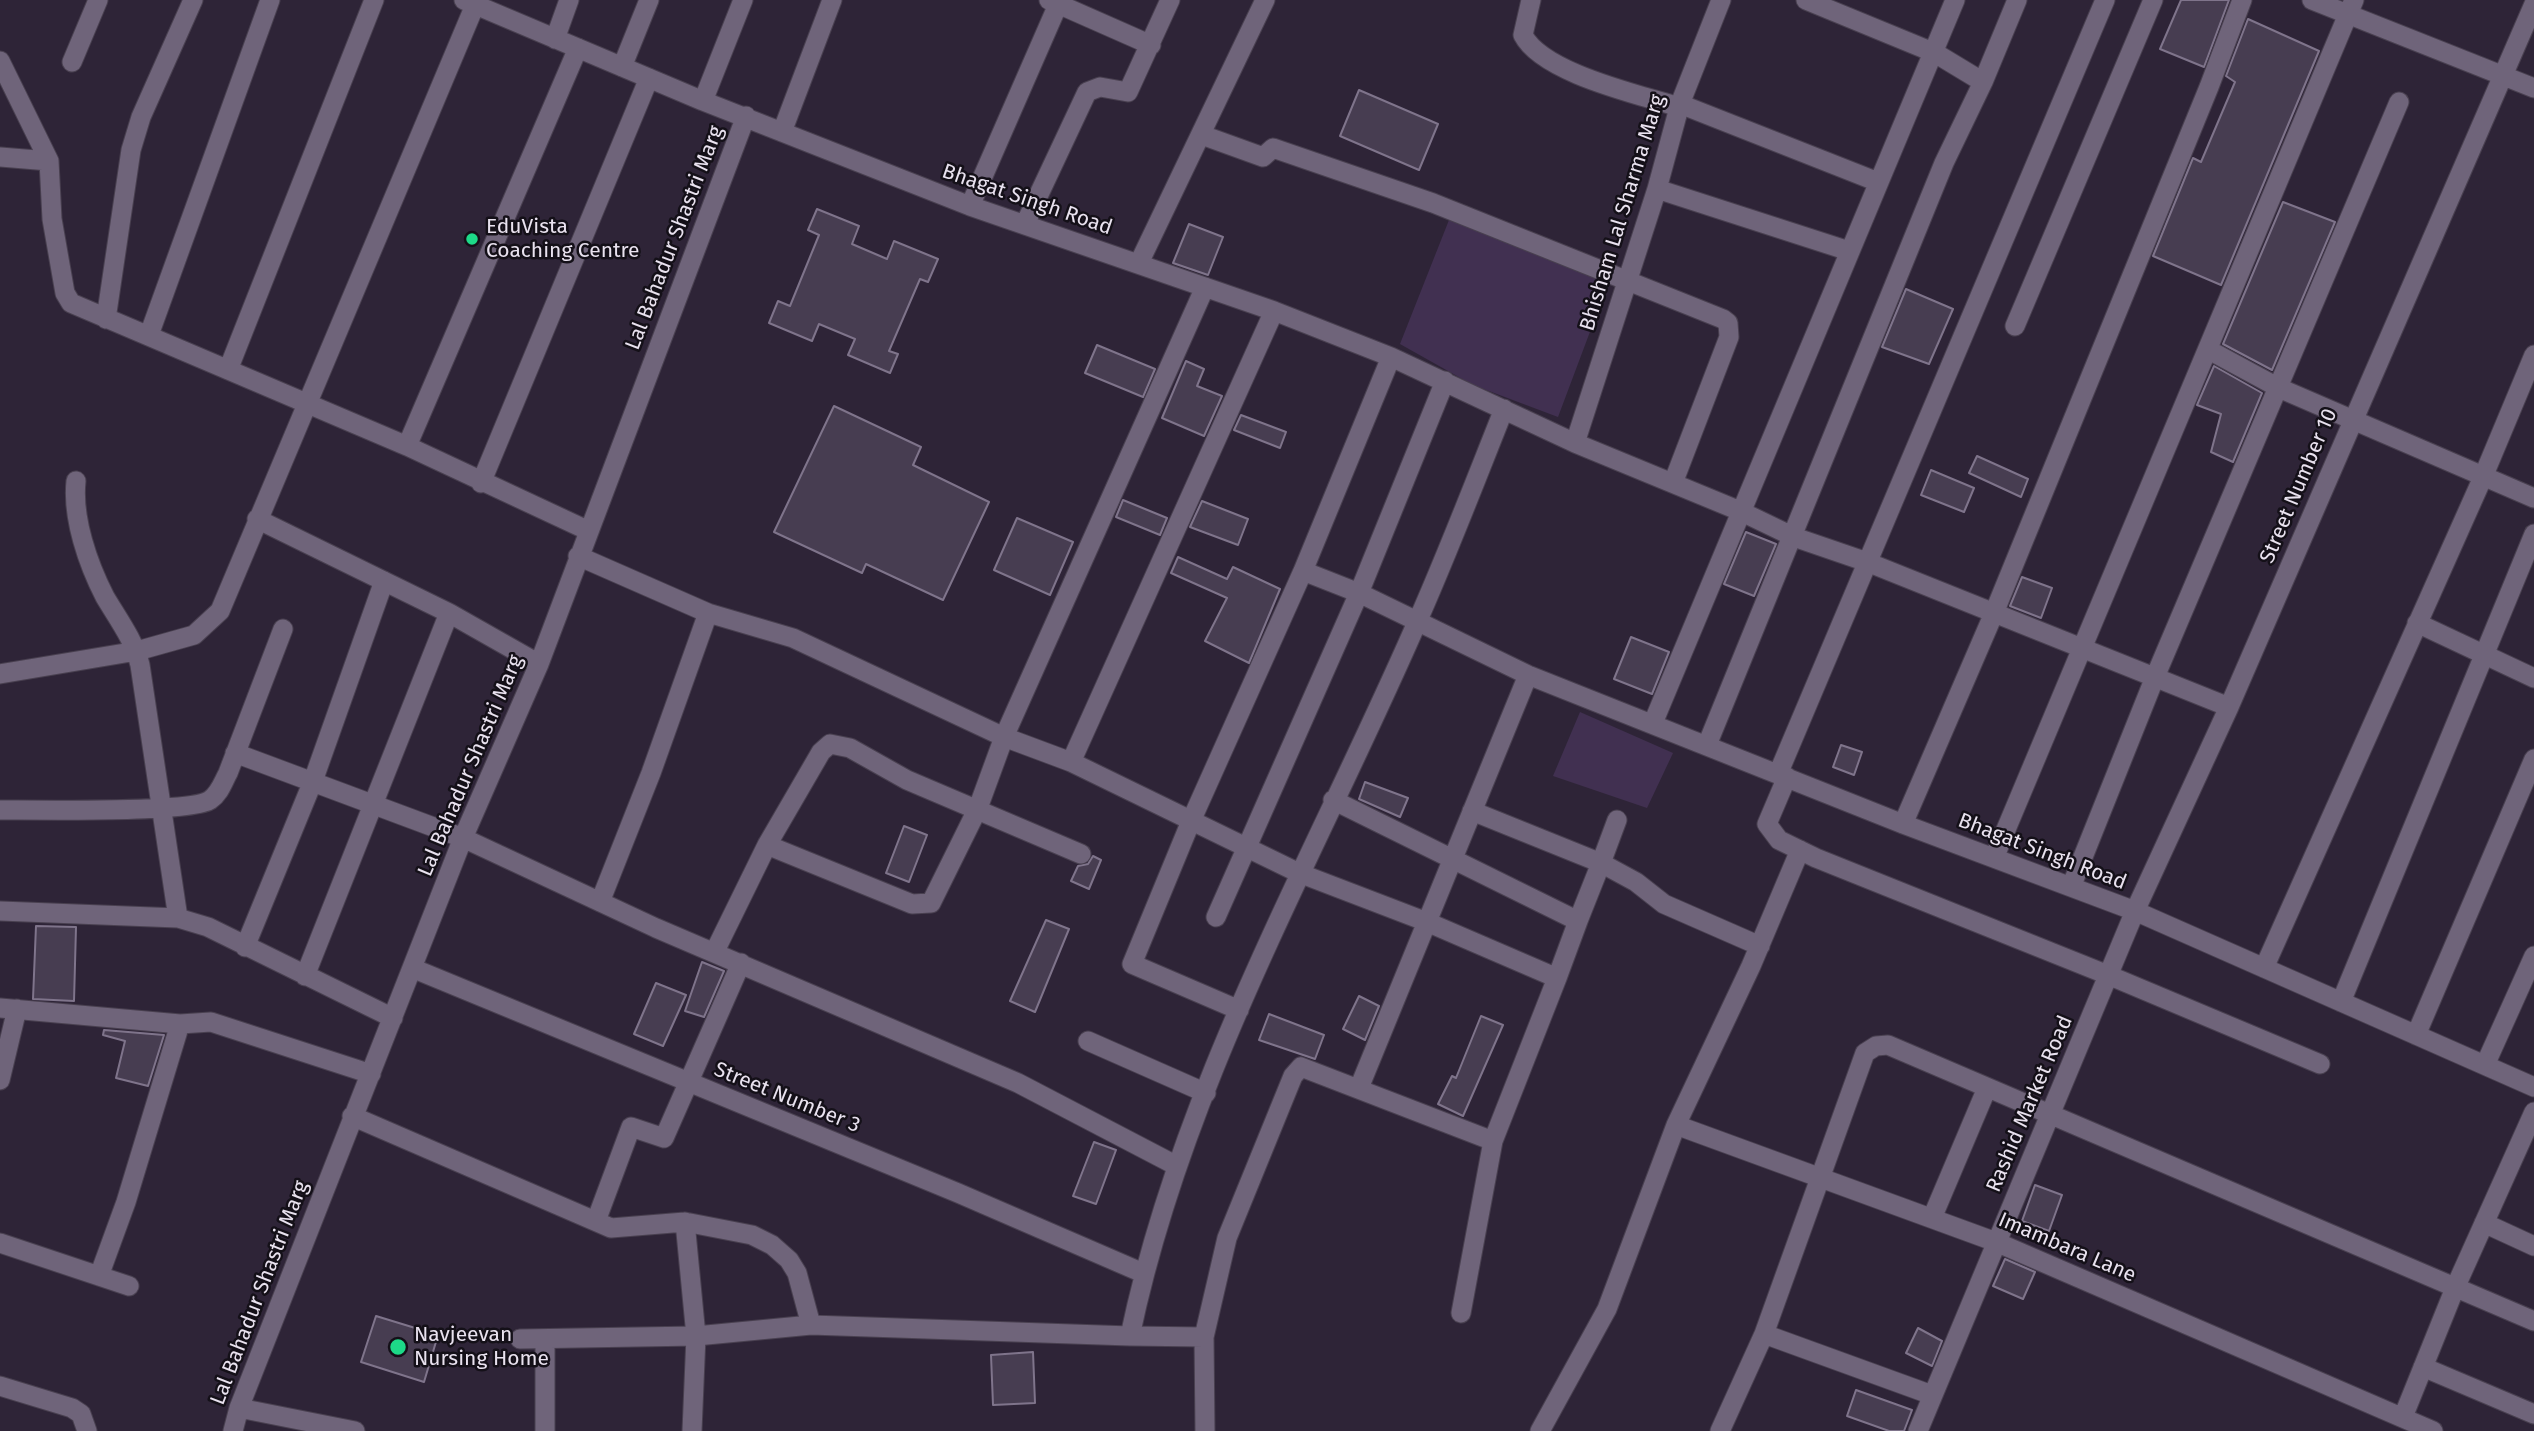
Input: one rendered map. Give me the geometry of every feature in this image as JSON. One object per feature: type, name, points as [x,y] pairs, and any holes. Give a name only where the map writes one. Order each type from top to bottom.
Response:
[{"type":"street","points":[[72,62],[98,0]]},
{"type":"street","points":[[106,319],[121,201],[131,150],[141,117],[193,0]]},
{"type":"street","points":[[149,335],[271,0]]},
{"type":"street","points":[[228,370],[374,0]]},
{"type":"street","points":[[555,39],[569,0]]},
{"type":"street","points":[[622,67],[649,0]]},
{"type":"street","points":[[704,101],[743,0]]},
{"type":"street","points":[[782,132],[832,0]]},
{"type":"street","points":[[1025,224],[1087,92],[1100,88],[1128,92],[1170,0]]},
{"type":"street","points":[[1139,263],[1265,0]]},
{"type":"street","points":[[1531,0],[1522,35],[1529,47],[1552,62],[1613,86],[1672,105],[1679,104],[1878,182]]},
{"type":"street","name":"Bhisham Lal Sharma Marg","points":[[1575,443],[1657,189],[1679,104],[1721,0]]},
{"type":"street","points":[[1806,0],[1935,53],[1983,82]]},
{"type":"street","points":[[1653,723],[1955,0]]},
{"type":"street","points":[[1707,745],[1794,537],[1944,163],[1983,82],[2017,0]]},
{"type":"street","points":[[2105,0],[1867,562],[1783,775],[1767,824],[1779,840],[1800,850],[2320,1064]]},
{"type":"street","points":[[2015,326],[2153,0]]},
{"type":"street","points":[[1903,824],[1994,613],[2242,0]]},
{"type":"street","points":[[2312,0],[2351,8],[2501,77],[2534,88]]},
{"type":"street","points":[[970,206],[1055,1],[1151,44]]},
{"type":"street","points":[[0,674],[137,651],[194,635],[220,611],[307,404],[469,2]]},
{"type":"street","name":"Bhagat Singh Road","points":[[469,2],[704,101],[970,206],[1274,311],[1391,357],[1575,443],[1740,511],[1794,537],[1867,562],[2229,706]]},
{"type":"street","name":"Street Number 10","points":[[2134,911],[2229,706],[2534,5]]},
{"type":"street","points":[[1994,858],[2351,8]]},
{"type":"street","points":[[407,446],[578,48]]},
{"type":"street","points":[[0,61],[49,161],[52,219],[65,293],[71,303],[407,446],[589,531]]},
{"type":"street","points":[[481,482],[649,78]]},
{"type":"street","points":[[2071,887],[2155,677],[2399,102]]},
{"type":"street","name":"Lal Bahadur Shastri Marg","points":[[233,1431],[239,1408],[352,1116],[372,1074],[463,838],[539,664],[746,116]]},
{"type":"street","points":[[1202,135],[1263,157],[1273,148],[1433,203],[1723,319],[1730,330],[1673,483]]},
{"type":"street","points":[[0,157],[49,161]]},
{"type":"street","points":[[1657,189],[1849,251]]},
{"type":"street","points":[[766,845],[912,904],[931,903],[939,892],[978,808],[1004,737],[1205,288]]},
{"type":"street","points":[[1072,762],[1274,311]]},
{"type":"street","points":[[2209,350],[2279,388],[2534,498]]},
{"type":"street","points":[[2264,968],[2483,477],[2534,355]]},
{"type":"street","points":[[1239,1010],[1132,964],[1191,821],[1303,571],[1391,357]]},
{"type":"street","points":[[1216,917],[1359,593],[1445,381]]},
{"type":"street","points":[[1130,1336],[1143,1273],[1177,1166],[1239,1010],[1299,873],[1418,620],[1504,408]]},
{"type":"street","points":[[76,481],[74,495],[84,545],[104,594],[137,651],[178,918]]},
{"type":"street","points":[[257,519],[449,613],[539,664]]},
{"type":"street","points":[[2342,1002],[2534,534]]},
{"type":"street","points":[[578,556],[708,613],[793,638],[1004,737],[1072,762],[1299,873],[1427,922],[1557,978]]},
{"type":"street","name":"Bhagat Singh Road","points":[[1303,571],[1418,620],[1528,675],[1903,824],[2134,911],[2534,1087]]},
{"type":"street","points":[[245,947],[313,782],[384,580]]},
{"type":"street","points":[[305,976],[449,613]]},
{"type":"street","points":[[600,902],[651,774],[708,613]]},
{"type":"street","points":[[2417,624],[2534,678]]},
{"type":"street","points":[[0,810],[161,808],[209,801],[219,792],[283,629]]},
{"type":"street","points":[[1359,1088],[1528,675]]},
{"type":"street","points":[[715,951],[766,845],[821,752],[830,744],[850,748],[907,780],[1081,854]]},
{"type":"street","points":[[235,753],[463,838],[600,902],[1018,1083],[1177,1166]]},
{"type":"street","points":[[2416,1035],[2534,759]]},
{"type":"street","points":[[1333,800],[1578,920]]},
{"type":"street","points":[[1472,811],[1601,863],[1636,883],[1664,904],[1760,946]]},
{"type":"street","points":[[1461,1313],[1493,1141],[1618,820]]},
{"type":"street","points":[[1540,1431],[1607,1310],[1676,1125],[1760,946],[1800,850]]},
{"type":"street","points":[[0,911],[178,918],[208,928],[393,1018]]},
{"type":"street","name":"Rashid Market Road","points":[[1919,1431],[2134,911]]},
{"type":"street","points":[[2485,1065],[2534,956]]},
{"type":"street","points":[[596,1222],[631,1127],[664,1138],[686,1081],[741,963]]},
{"type":"street","name":"Street Number 3","points":[[412,968],[1143,1273]]},
{"type":"street","points":[[0,1080],[8,1008],[180,1024],[211,1022],[372,1074]]},
{"type":"street","points":[[99,1276],[126,1202],[180,1024]]},
{"type":"street","points":[[1088,1041],[1206,1093]]},
{"type":"street","points":[[1720,1431],[1764,1334],[1866,1054],[1871,1048],[1888,1045],[2534,1321]]},
{"type":"street","points":[[1205,1431],[1204,1337],[1227,1238],[1296,1071],[1307,1067],[1493,1141]]},
{"type":"street","points":[[1932,1218],[1987,1088]]},
{"type":"street","points":[[2403,1417],[2455,1287],[2534,1112]]},
{"type":"street","points":[[352,1116],[596,1222],[625,1229],[685,1222],[752,1235],[772,1245],[789,1260],[797,1273],[811,1325]]},
{"type":"street","name":"Imambara Lane","points":[[1676,1125],[1996,1242],[2432,1431]]},
{"type":"street","points":[[685,1222],[696,1336],[692,1431]]},
{"type":"street","points":[[2484,1223],[2534,1246]]},
{"type":"street","points":[[0,1243],[129,1286]]},
{"type":"street","points":[[520,1339],[696,1336],[811,1325],[1204,1337]]},
{"type":"street","points":[[1764,1334],[1933,1395]]},
{"type":"street","points":[[545,1339],[545,1431]]},
{"type":"street","points":[[2423,1367],[2534,1414]]},
{"type":"street","points":[[0,1386],[72,1408],[81,1414],[87,1431]]},
{"type":"street","points":[[239,1408],[355,1431]]},
{"type":"shaded area","points":[[1451,215],[1609,281],[1558,417],[1473,385],[1400,344]]},
{"type":"shaded area","points":[[1580,712],[1673,753],[1647,808],[1553,776]]},
{"type":"building","points":[[2181,0],[2229,0],[2204,67],[2160,49]]},
{"type":"building","points":[[2248,19],[2319,51],[2221,285],[2153,256],[2193,158],[2201,162],[2235,82],[2226,76]]},
{"type":"building","points":[[1359,90],[1438,124],[1419,170],[1340,136]]},
{"type":"building","points":[[2283,202],[2335,222],[2272,370],[2223,344]]},
{"type":"building","points":[[817,209],[859,226],[852,244],[887,259],[894,241],[938,259],[928,282],[920,279],[889,351],[898,354],[890,373],[848,355],[855,339],[819,324],[812,341],[769,323],[778,301],[790,306],[819,235],[808,230]]},
{"type":"building","points":[[1189,224],[1223,237],[1208,275],[1173,263]]},
{"type":"building","points":[[1906,289],[1953,309],[1929,364],[1882,347]]},
{"type":"building","points":[[1097,345],[1155,369],[1143,397],[1085,373]]},
{"type":"building","points":[[1186,361],[1204,369],[1197,386],[1222,396],[1204,436],[1162,418]]},
{"type":"building","points":[[2214,366],[2262,393],[2233,462],[2211,452],[2221,414],[2197,405]]},
{"type":"building","points":[[834,406],[921,447],[913,465],[989,502],[943,600],[866,564],[862,573],[774,532]]},
{"type":"building","points":[[1241,415],[1286,432],[1280,448],[1234,430]]},
{"type":"building","points":[[1977,456],[2028,479],[2021,497],[1969,473]]},
{"type":"building","points":[[1931,470],[1974,488],[1964,512],[1921,495]]},
{"type":"building","points":[[1123,500],[1167,518],[1160,535],[1116,517]]},
{"type":"building","points":[[1202,501],[1248,519],[1238,545],[1190,527]]},
{"type":"building","points":[[1017,518],[1073,542],[1050,595],[994,570]]},
{"type":"building","points":[[1746,532],[1776,544],[1754,596],[1724,584]]},
{"type":"building","points":[[1178,557],[1227,579],[1233,567],[1280,589],[1249,663],[1205,641],[1227,598],[1171,573]]},
{"type":"building","points":[[2022,577],[2052,588],[2041,618],[2010,606]]},
{"type":"building","points":[[1631,637],[1669,652],[1652,694],[1614,679]]},
{"type":"building","points":[[1841,745],[1862,752],[1854,775],[1833,767]]},
{"type":"building","points":[[1365,782],[1408,798],[1400,817],[1359,799]]},
{"type":"building","points":[[904,826],[927,835],[909,882],[886,873]]},
{"type":"building","points":[[1093,856],[1101,860],[1089,889],[1071,881],[1078,866],[1088,864]]},
{"type":"building","points":[[1046,920],[1069,929],[1035,1012],[1010,1001]]},
{"type":"building","points":[[36,926],[76,927],[74,1001],[33,999]]},
{"type":"building","points":[[702,962],[724,971],[704,1017],[685,1011]]},
{"type":"building","points":[[656,983],[686,995],[663,1046],[634,1034]]},
{"type":"building","points":[[1359,996],[1379,1006],[1365,1040],[1343,1029]]},
{"type":"building","points":[[1269,1014],[1324,1035],[1315,1059],[1259,1040]]},
{"type":"building","points":[[1481,1016],[1503,1025],[1463,1116],[1438,1104],[1452,1076],[1456,1078]]},
{"type":"building","points":[[104,1030],[164,1035],[148,1086],[116,1078],[125,1041],[103,1035]]},
{"type":"building","points":[[1094,1142],[1116,1150],[1096,1204],[1073,1196]]},
{"type":"building","points":[[2035,1185],[2062,1195],[2049,1231],[2022,1221]]},
{"type":"building","points":[[2005,1259],[2035,1272],[2023,1299],[1993,1286]]},
{"type":"building","points":[[376,1316],[438,1335],[424,1382],[361,1362]]},
{"type":"building","points":[[1918,1328],[1942,1341],[1932,1366],[1906,1353]]},
{"type":"building","points":[[1033,1352],[1035,1403],[993,1405],[991,1355]]},
{"type":"building","points":[[1856,1390],[1912,1410],[1904,1431],[1889,1431],[1847,1416]]},
{"type":"place","name":"EduVista Coaching Centre","points":[[472,239]]},
{"type":"place","name":"Navjeevan Nursing Home","points":[[398,1347]]}]
